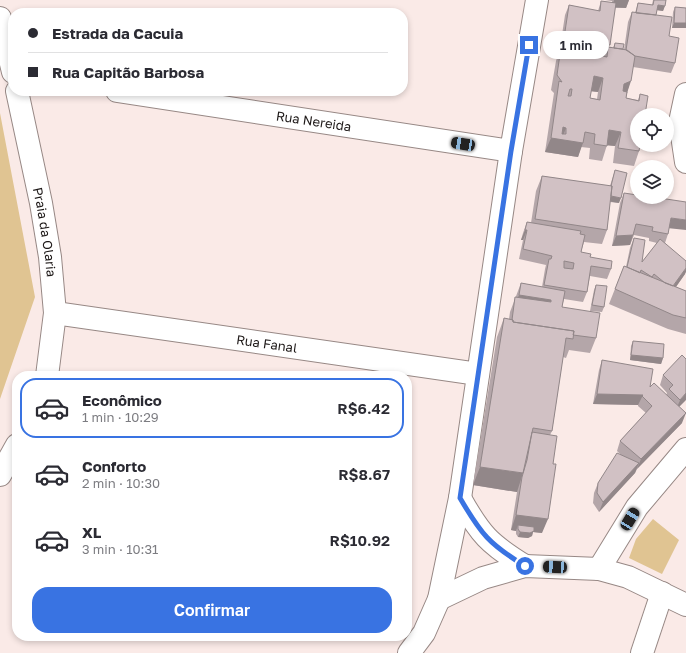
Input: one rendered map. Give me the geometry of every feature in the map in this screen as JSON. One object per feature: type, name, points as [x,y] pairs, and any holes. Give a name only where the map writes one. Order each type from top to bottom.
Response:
[{"type":"street","points":[[409,653],[424,633],[439,599],[460,498],[511,151],[537,0]]},
{"type":"street","points":[[0,18],[8,51]]},
{"type":"street","points":[[686,94],[680,122],[686,162]]},
{"type":"street","name":"Praia da Olaria","points":[[18,96],[41,203],[50,257],[56,313],[48,371]]},
{"type":"street","name":"Rua Nereida","points":[[150,96],[511,151]]},
{"type":"street","name":"Rua Fanal","points":[[56,313],[478,374]]},
{"type":"street","points":[[599,569],[637,507],[686,449]]},
{"type":"street","points":[[0,475],[12,454]]},
{"type":"street","points":[[460,498],[473,521],[486,538],[500,551],[525,566]]},
{"type":"street","points":[[439,599],[483,578],[525,566],[599,569],[628,577],[686,605]]},
{"type":"street","points":[[642,653],[662,593]]},
{"type":"shaded area","points":[[0,113],[35,297],[0,399]]},
{"type":"shaded area","points":[[653,519],[679,540],[662,574],[629,558],[636,539]]},
{"type":"building","points":[[654,0],[666,0],[665,6],[658,5],[656,15],[636,13],[638,3],[653,5]]},
{"type":"building","points":[[601,1],[616,3],[610,45],[607,45],[606,51],[599,50],[599,45],[592,44],[594,36],[586,35],[584,43],[570,41],[571,39],[564,38],[569,5],[600,11]]},
{"type":"building","points":[[675,7],[686,8],[686,23],[674,23]]},
{"type":"building","points":[[632,12],[672,17],[669,36],[679,38],[675,63],[635,56],[626,50]]},
{"type":"building","points":[[570,41],[599,45],[598,55],[607,57],[608,47],[627,50],[635,56],[631,81],[624,84],[623,91],[627,92],[626,98],[639,101],[640,94],[648,96],[646,108],[630,108],[630,150],[618,148],[621,132],[609,130],[607,146],[594,144],[595,134],[585,132],[583,143],[551,138],[559,81],[562,82],[557,75],[561,47]],"holes":[[[594,76],[603,78],[600,100],[590,98]],[[570,89],[572,89],[571,96],[568,96]],[[563,127],[566,128],[566,134],[562,134]]]},
{"type":"building","points":[[615,43],[624,44],[623,49],[614,48]]},
{"type":"building","points":[[615,170],[627,173],[621,198],[611,196],[611,186]]},
{"type":"building","points":[[542,176],[612,186],[607,230],[535,219]]},
{"type":"building","points":[[624,193],[630,194],[630,204],[674,204],[674,200],[686,202],[686,220],[671,218],[668,234],[652,231],[653,227],[636,224],[633,235],[616,236]]},
{"type":"building","points":[[527,222],[581,231],[580,234],[585,235],[581,252],[591,254],[590,257],[612,261],[611,269],[591,266],[587,292],[544,285],[549,259],[551,259],[552,256],[523,249],[527,230],[525,230]],"holes":[[[564,261],[574,263],[573,269],[564,268]]]},
{"type":"building","points":[[634,238],[645,240],[642,262],[660,239],[686,261],[686,268],[673,286],[665,283],[654,274],[652,277],[641,270],[640,273],[627,267]]},
{"type":"building","points":[[624,266],[686,291],[686,318],[673,315],[615,289]]},
{"type":"building","points":[[521,283],[565,291],[562,307],[600,313],[596,338],[573,335],[574,331],[513,322],[515,297],[551,302],[551,300],[519,295]]},
{"type":"building","points":[[596,285],[607,286],[604,307],[592,305]]},
{"type":"building","points":[[504,318],[513,320],[513,322],[574,331],[573,339],[566,338],[552,431],[533,428],[523,473],[480,467]]},
{"type":"building","points":[[633,341],[664,344],[663,358],[631,355]]},
{"type":"building","points":[[682,355],[686,359],[686,393],[680,400],[669,389],[673,385],[663,375]]},
{"type":"building","points":[[602,360],[653,369],[650,387],[654,383],[686,413],[641,459],[620,441],[652,406],[642,396],[643,395],[597,394]]},
{"type":"building","points":[[532,432],[557,436],[553,464],[556,464],[548,519],[516,515],[522,477]]},
{"type":"building","points":[[617,453],[639,463],[603,502],[597,493],[598,483]]},
{"type":"building","points":[[518,525],[534,527],[534,531],[530,533],[520,532]]},
{"type":"route","points":[[525,566],[500,551],[486,538],[473,521],[460,498],[511,151],[529,45]]}]
